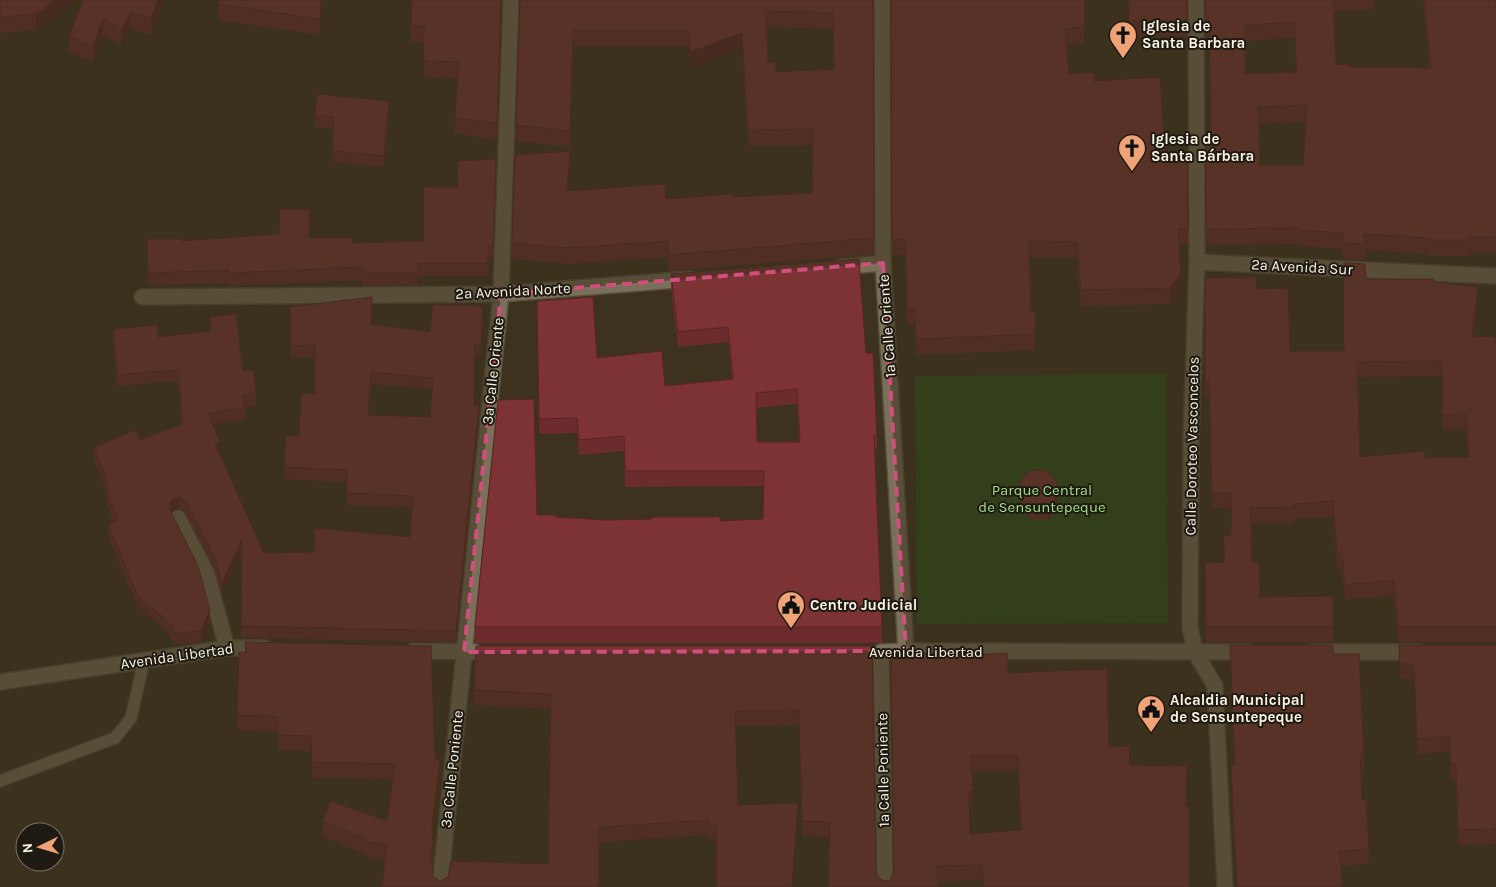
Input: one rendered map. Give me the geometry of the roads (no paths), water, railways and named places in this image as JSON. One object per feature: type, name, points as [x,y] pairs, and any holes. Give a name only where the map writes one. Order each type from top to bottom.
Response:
[{"type":"street","name":"3a Calle Oriente","points":[[464,652],[502,294],[511,0]]},
{"type":"street","name":"1a Calle Oriente","points":[[882,0],[883,263],[906,651]]},
{"type":"street","name":"Calle Doroteo Vasconcelos","points":[[1196,0],[1197,262],[1190,505],[1190,627],[1195,652],[1215,686],[1224,887]]},
{"type":"street","name":"2a Avenida Sur","points":[[1197,262],[1496,276]]},
{"type":"street","points":[[824,268],[883,263]]},
{"type":"street","name":"2a Avenida Norte","points":[[142,297],[502,294],[707,278]]},
{"type":"street","points":[[178,518],[207,574],[227,648]]},
{"type":"street","name":"Avenida Libertad","points":[[0,682],[227,648],[280,648]]},
{"type":"street","points":[[396,650],[494,652]]},
{"type":"street","name":"3a Calle Poniente","points":[[440,887],[464,652]]},
{"type":"street","name":"Avenida Libertad","points":[[861,652],[1263,652]]},
{"type":"street","name":"1a Calle Poniente","points":[[881,652],[885,887]]},
{"type":"street","points":[[1292,652],[1438,652]]},
{"type":"lane","points":[[0,781],[116,738],[131,718],[144,660]]},
{"type":"place","name":"Iglesia de Santa Barbara","points":[[1123,59]]},
{"type":"place","name":"Iglesia de Santa Bárbara","points":[[1132,172]]},
{"type":"place","name":"Centro Judicial","points":[[791,629]]},
{"type":"place","name":"Alcaldia Municipal de Sensuntepeque","points":[[1151,733]]},
{"type":"park label","name":"Parque Central de Sensuntepeque","points":[[1042,498]]}]
